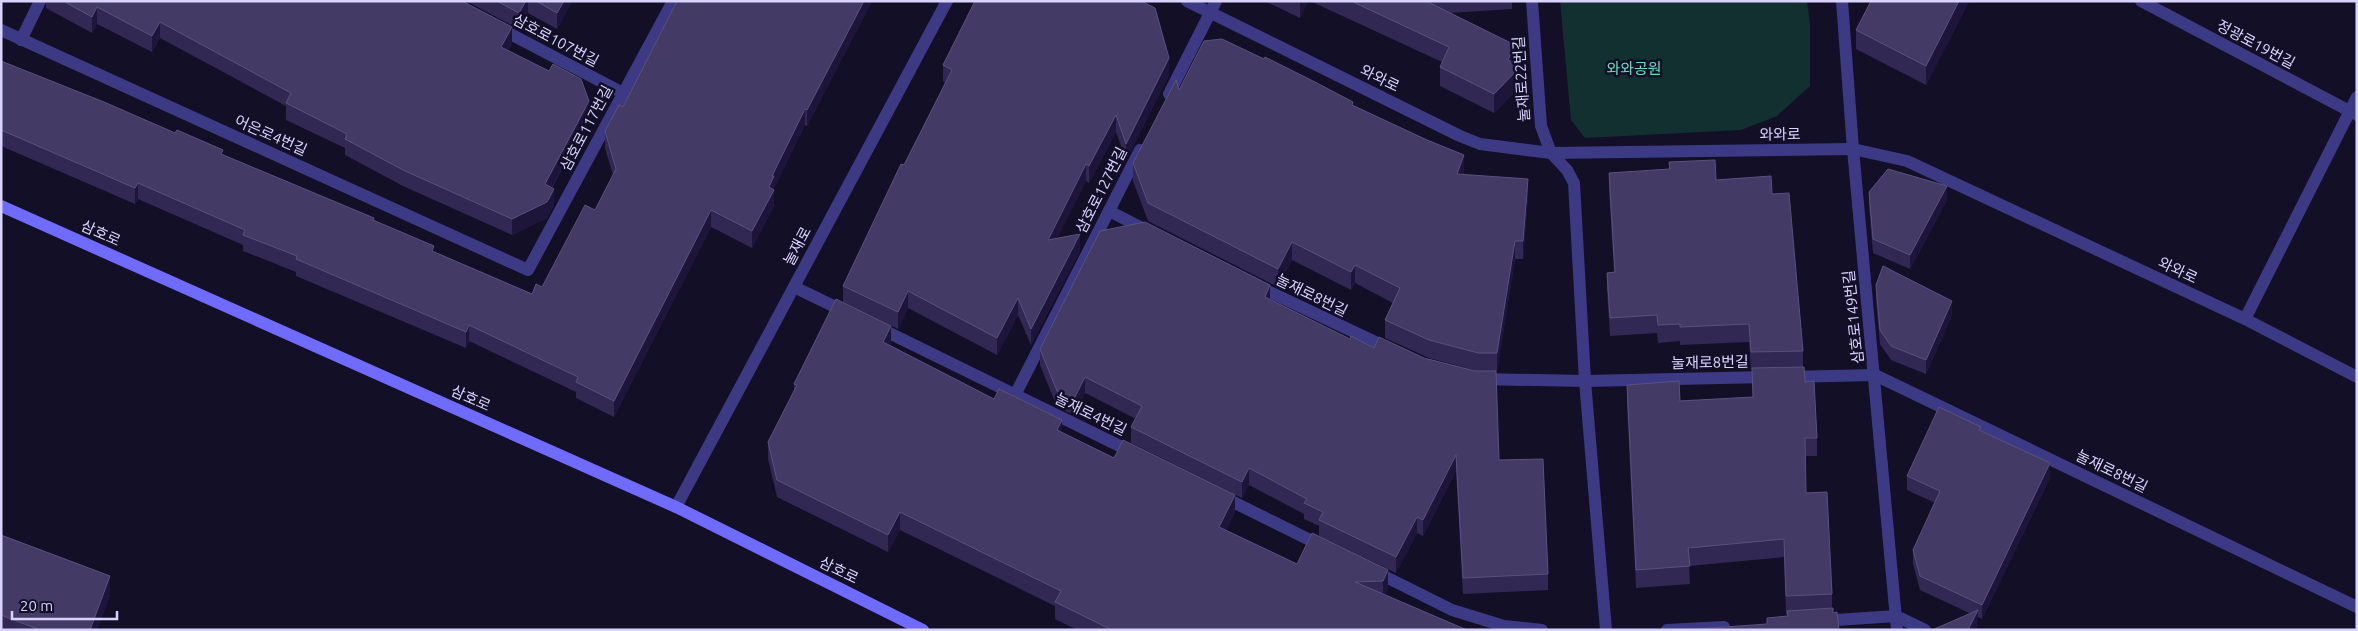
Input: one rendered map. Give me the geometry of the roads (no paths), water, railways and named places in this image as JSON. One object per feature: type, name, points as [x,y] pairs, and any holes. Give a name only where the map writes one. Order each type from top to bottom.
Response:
[{"type":"main road","name":"삼호로","points":[[1,206],[676,507],[923,630]]},
{"type":"street","points":[[21,40],[40,1]]},
{"type":"street","name":"삼호로117번길","points":[[528,270],[673,1]]},
{"type":"street","name":"눌재로","points":[[676,507],[947,1]]},
{"type":"street","name":"와와로","points":[[1187,1],[1214,7],[1460,136],[1480,144],[1551,153],[1853,149],[1907,161],[2245,319],[2357,377]]},
{"type":"street","name":"눌재로22번길","points":[[1532,1],[1541,126],[1551,153]]},
{"type":"street","name":"삼호로149번길","points":[[1842,1],[1853,149],[1897,630]]},
{"type":"street","name":"정광로19번길","points":[[2140,1],[2353,113]]},
{"type":"street","points":[[1162,108],[1214,7]]},
{"type":"street","name":"삼호로107번길","points":[[483,20],[623,93]]},
{"type":"street","name":"어은로4번길","points":[[1,30],[528,270]]},
{"type":"street","points":[[2245,319],[2353,113],[2357,97]]},
{"type":"street","name":"삼호로127번길","points":[[1015,395],[1144,142]]},
{"type":"street","points":[[1551,153],[1567,170],[1574,183],[1586,381],[1606,630]]},
{"type":"street","points":[[1109,211],[1161,238]]},
{"type":"street","name":"눌재로8번길","points":[[1240,277],[1399,354]]},
{"type":"street","name":"눌재로4번길","points":[[794,287],[1149,460]]},
{"type":"street","name":"눌재로8번길","points":[[1468,377],[1477,379],[1586,381],[1875,375],[2357,607]]},
{"type":"street","points":[[1212,491],[1336,553]]},
{"type":"street","points":[[1363,566],[1452,610],[1504,626],[1542,630]]},
{"type":"street","points":[[1806,622],[1896,616],[1926,630]]},
{"type":"street","points":[[1667,630],[1736,628]]},
{"type":"park label","name":"와와공원","points":[[1634,68]]}]
